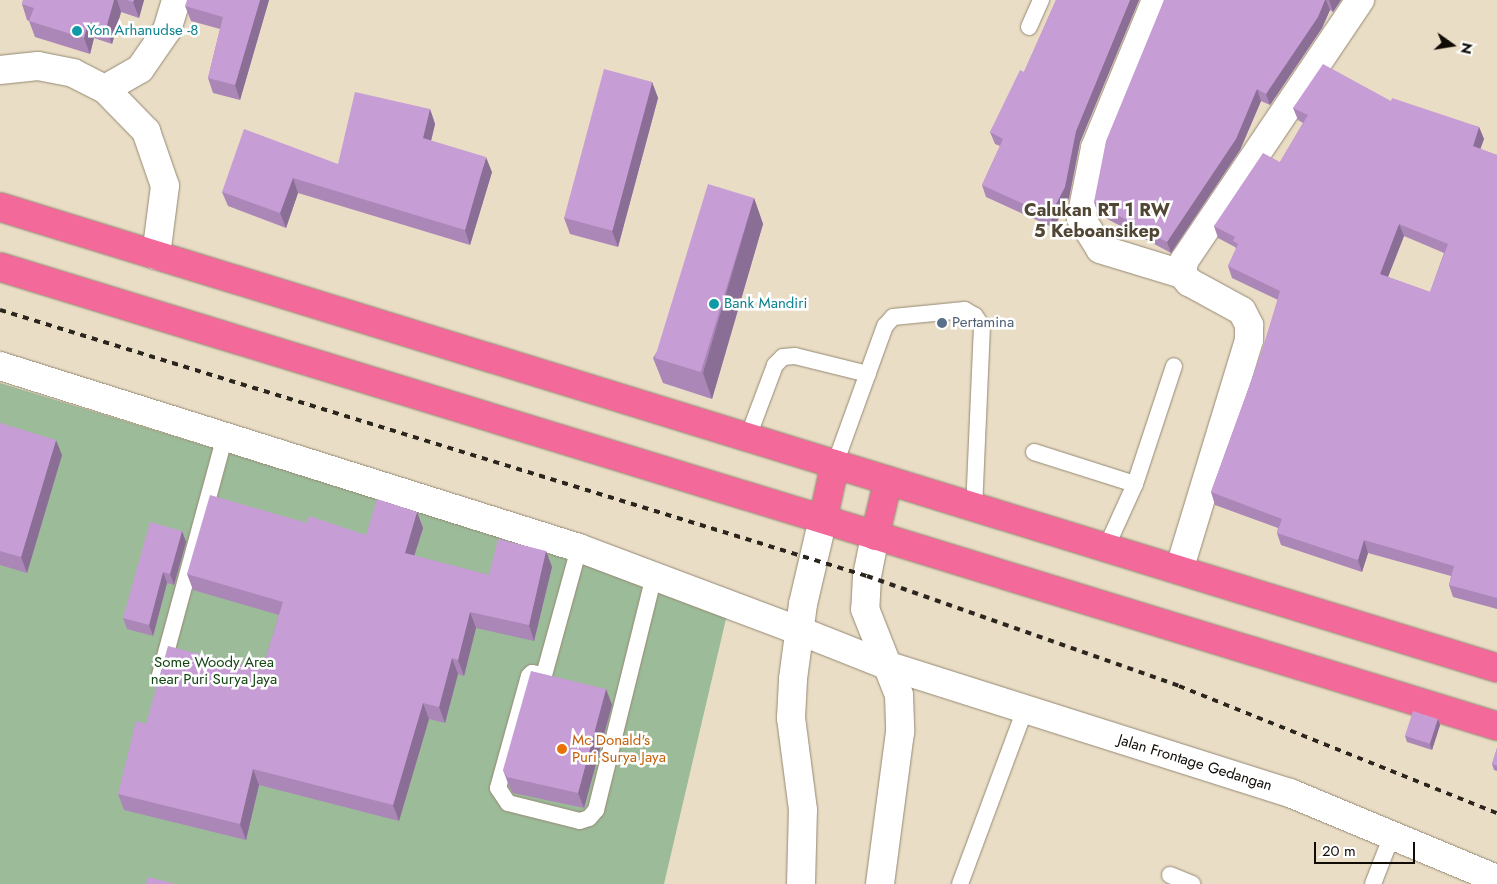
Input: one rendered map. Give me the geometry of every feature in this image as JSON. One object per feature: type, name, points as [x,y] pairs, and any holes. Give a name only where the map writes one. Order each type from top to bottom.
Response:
[{"type":"highway","points":[[0,207],[1497,668]]},
{"type":"highway","points":[[0,267],[1497,726]]},
{"type":"highway","points":[[823,520],[835,464]]},
{"type":"highway","points":[[876,536],[888,481]]},
{"type":"street","points":[[105,88],[140,69],[167,30],[176,0]]},
{"type":"street","points":[[1156,0],[1095,148],[1081,218],[1100,249],[1182,274],[1189,282],[1242,311],[1249,325],[1249,340],[1179,570]]},
{"type":"street","points":[[1182,274],[1184,261],[1360,0]]},
{"type":"street","points":[[0,70],[38,66],[73,73],[105,88],[146,131],[165,186],[156,255]]},
{"type":"street","name":"Jalan Frontage Gedangan","points":[[0,366],[225,435],[579,548],[886,665],[1290,793],[1392,835],[1494,881]]},
{"type":"street","points":[[800,884],[803,810],[791,718],[800,631],[811,560],[823,520]]},
{"type":"street","points":[[876,536],[867,576],[865,609],[899,695],[900,732],[880,884]]},
{"type":"lane","points":[[1029,27],[1041,0]]},
{"type":"lane","points":[[835,464],[885,326],[893,317],[965,310],[975,316],[982,326],[974,507]]},
{"type":"lane","points":[[748,437],[775,365],[783,357],[795,356],[868,374]]},
{"type":"lane","points":[[1106,548],[1135,484],[1174,366]]},
{"type":"lane","points":[[156,689],[225,435]]},
{"type":"lane","points":[[1034,452],[1135,484]]},
{"type":"lane","points":[[544,676],[579,548]]},
{"type":"lane","points":[[560,681],[532,673],[529,676],[498,788],[508,803],[580,821],[589,818],[596,810],[654,575]]},
{"type":"lane","points":[[606,693],[624,697]]},
{"type":"lane","points":[[960,884],[1025,709]]},
{"type":"lane","points":[[1373,884],[1392,835]]},
{"type":"lane","points":[[1170,875],[1192,884]]},
{"type":"green space","name":"Some Woody Area near Puri Surya Jaya","points":[[0,383],[729,606],[664,884],[0,884]]},
{"type":"building","points":[[23,0],[114,0],[106,28],[88,22],[84,38],[29,21],[34,8],[22,4]]},
{"type":"building","points":[[187,0],[260,0],[235,85],[208,78],[223,17],[185,6]]},
{"type":"building","points":[[1056,0],[1130,0],[1076,131],[1065,187],[1050,216],[982,185],[1003,139],[990,132],[1020,70],[1024,72]]},
{"type":"building","points":[[1164,0],[1325,0],[1318,17],[1266,94],[1257,89],[1236,139],[1167,242],[1094,202],[1106,141]]},
{"type":"building","points":[[1323,64],[1391,101],[1392,98],[1479,127],[1473,146],[1497,155],[1497,598],[1449,585],[1454,566],[1364,540],[1358,560],[1277,533],[1282,519],[1211,492],[1262,351],[1280,291],[1228,266],[1238,244],[1233,241],[1235,237],[1214,226],[1263,153],[1280,162],[1308,115],[1293,108]],"holes":[[[1399,224],[1448,244],[1430,292],[1380,274]]]},
{"type":"building","points":[[604,69],[652,82],[612,231],[564,218]]},
{"type":"building","points":[[355,92],[430,109],[423,138],[486,157],[465,230],[293,178],[280,213],[222,192],[244,129],[338,164]]},
{"type":"building","points":[[708,184],[754,198],[701,372],[655,358]]},
{"type":"building","points":[[0,423],[56,440],[21,557],[0,551]]},
{"type":"building","points":[[210,495],[307,523],[309,516],[366,535],[377,499],[417,512],[405,553],[489,575],[498,539],[546,551],[529,625],[470,612],[458,660],[452,658],[439,707],[423,703],[393,805],[253,769],[240,824],[118,794],[136,721],[146,724],[168,646],[262,670],[283,602],[187,574]]},
{"type":"building","points":[[150,522],[182,531],[170,574],[163,572],[149,625],[123,618]]},
{"type":"building","name":"Mc Donald's Puri Surya Jaya","points":[[531,671],[606,689],[578,793],[507,777],[503,770]]},
{"type":"building","points":[[1413,711],[1438,719],[1430,744],[1405,736]]},
{"type":"building","points":[[1497,748],[1497,766],[1492,764]]},
{"type":"building","points":[[148,877],[176,884],[146,884]]},
{"type":"railway","points":[[0,310],[867,576],[1179,686],[1497,813]]},
{"type":"place","name":"Yon Arhanudse -8","points":[[77,31]]},
{"type":"place","name":"Bank Mandiri","points":[[714,304]]},
{"type":"place","name":"Pertamina","points":[[942,323]]},
{"type":"place","name":"Mc Donald's Puri Surya Jaya","points":[[562,749]]},
{"type":"district","name":"Calukan RT 1 RW 5 Keboansikep","points":[[1097,221]]}]
